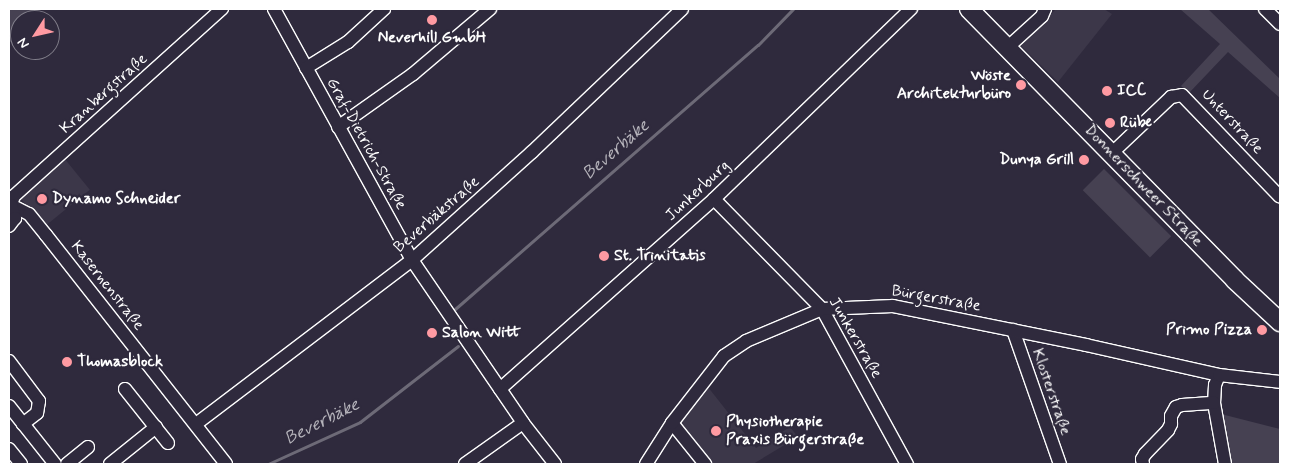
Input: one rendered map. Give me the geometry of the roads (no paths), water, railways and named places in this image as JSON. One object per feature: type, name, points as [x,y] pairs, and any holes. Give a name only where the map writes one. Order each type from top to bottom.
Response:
[{"type":"main road","name":"Donnerschweer Straße","points":[[969,9],[1112,154],[1279,318]]},
{"type":"street","name":"Kranbergstraße","points":[[10,205],[14,196],[222,9]]},
{"type":"street","name":"Graf-Dietrich-Straße","points":[[274,9],[412,260],[523,423],[556,464]]},
{"type":"street","points":[[306,68],[348,42],[384,9]]},
{"type":"street","points":[[338,127],[413,74],[490,9]]},
{"type":"street","name":"Beverbäkstraße","points":[[196,424],[412,260],[532,152],[682,9]]},
{"type":"street","name":"Junkerburg","points":[[500,389],[714,199],[911,9]]},
{"type":"street","points":[[1007,48],[1042,16],[1045,9]]},
{"type":"street","points":[[1265,9],[1280,24]]},
{"type":"street","name":"Unterstraße","points":[[1112,154],[1171,97],[1182,95],[1280,197]]},
{"type":"street","name":"Junkerstraße","points":[[714,199],[822,309],[906,464]]},
{"type":"street","points":[[9,226],[15,218],[10,205]]},
{"type":"street","name":"Kasernenstraße","points":[[10,205],[29,214],[226,464]]},
{"type":"street","name":"Bürgerstraße","points":[[646,464],[672,423],[724,356],[746,341],[822,309],[893,306],[1086,344],[1219,375],[1280,382]]},
{"type":"street","name":"Klosterstraße","points":[[1012,330],[1060,464]]},
{"type":"street","points":[[9,361],[39,401],[37,413],[23,424]]},
{"type":"street","points":[[1219,375],[1214,385],[1214,403],[1225,464]]},
{"type":"street","points":[[125,390],[168,443]]},
{"type":"street","points":[[1143,464],[1142,459],[1145,454],[1168,430],[1171,424],[1171,416],[1176,407],[1214,403]]},
{"type":"street","points":[[9,406],[54,464]]},
{"type":"street","points":[[465,464],[523,423]]},
{"type":"street","points":[[672,423],[705,464]]},
{"type":"street","points":[[110,464],[156,427]]},
{"type":"street","points":[[67,464],[88,447]]},
{"type":"street","points":[[9,449],[21,464]]},
{"type":"waterway","name":"Beverbäke","points":[[455,309],[758,45],[793,9]]},
{"type":"waterway","name":"Beverbäke","points":[[268,464],[360,422],[458,346]]},
{"type":"place","name":"Neverhill GmbH","points":[[432,20]]},
{"type":"place","name":"Wöste Architekturbüro","points":[[1021,85]]},
{"type":"place","name":"ICC","points":[[1107,91]]},
{"type":"place","name":"Rübe","points":[[1110,123]]},
{"type":"place","name":"Dunya Grill","points":[[1084,160]]},
{"type":"place","name":"Dynamo Schneider","points":[[42,199]]},
{"type":"place","name":"St. Trinitatis","points":[[604,256]]},
{"type":"place","name":"Primo Pizza","points":[[1262,330]]},
{"type":"place","name":"Salon Witt","points":[[432,333]]},
{"type":"place","name":"Thomasblock","points":[[67,362]]},
{"type":"place","name":"Physiotherapie Praxis Bürgerstraße","points":[[716,431]]}]
